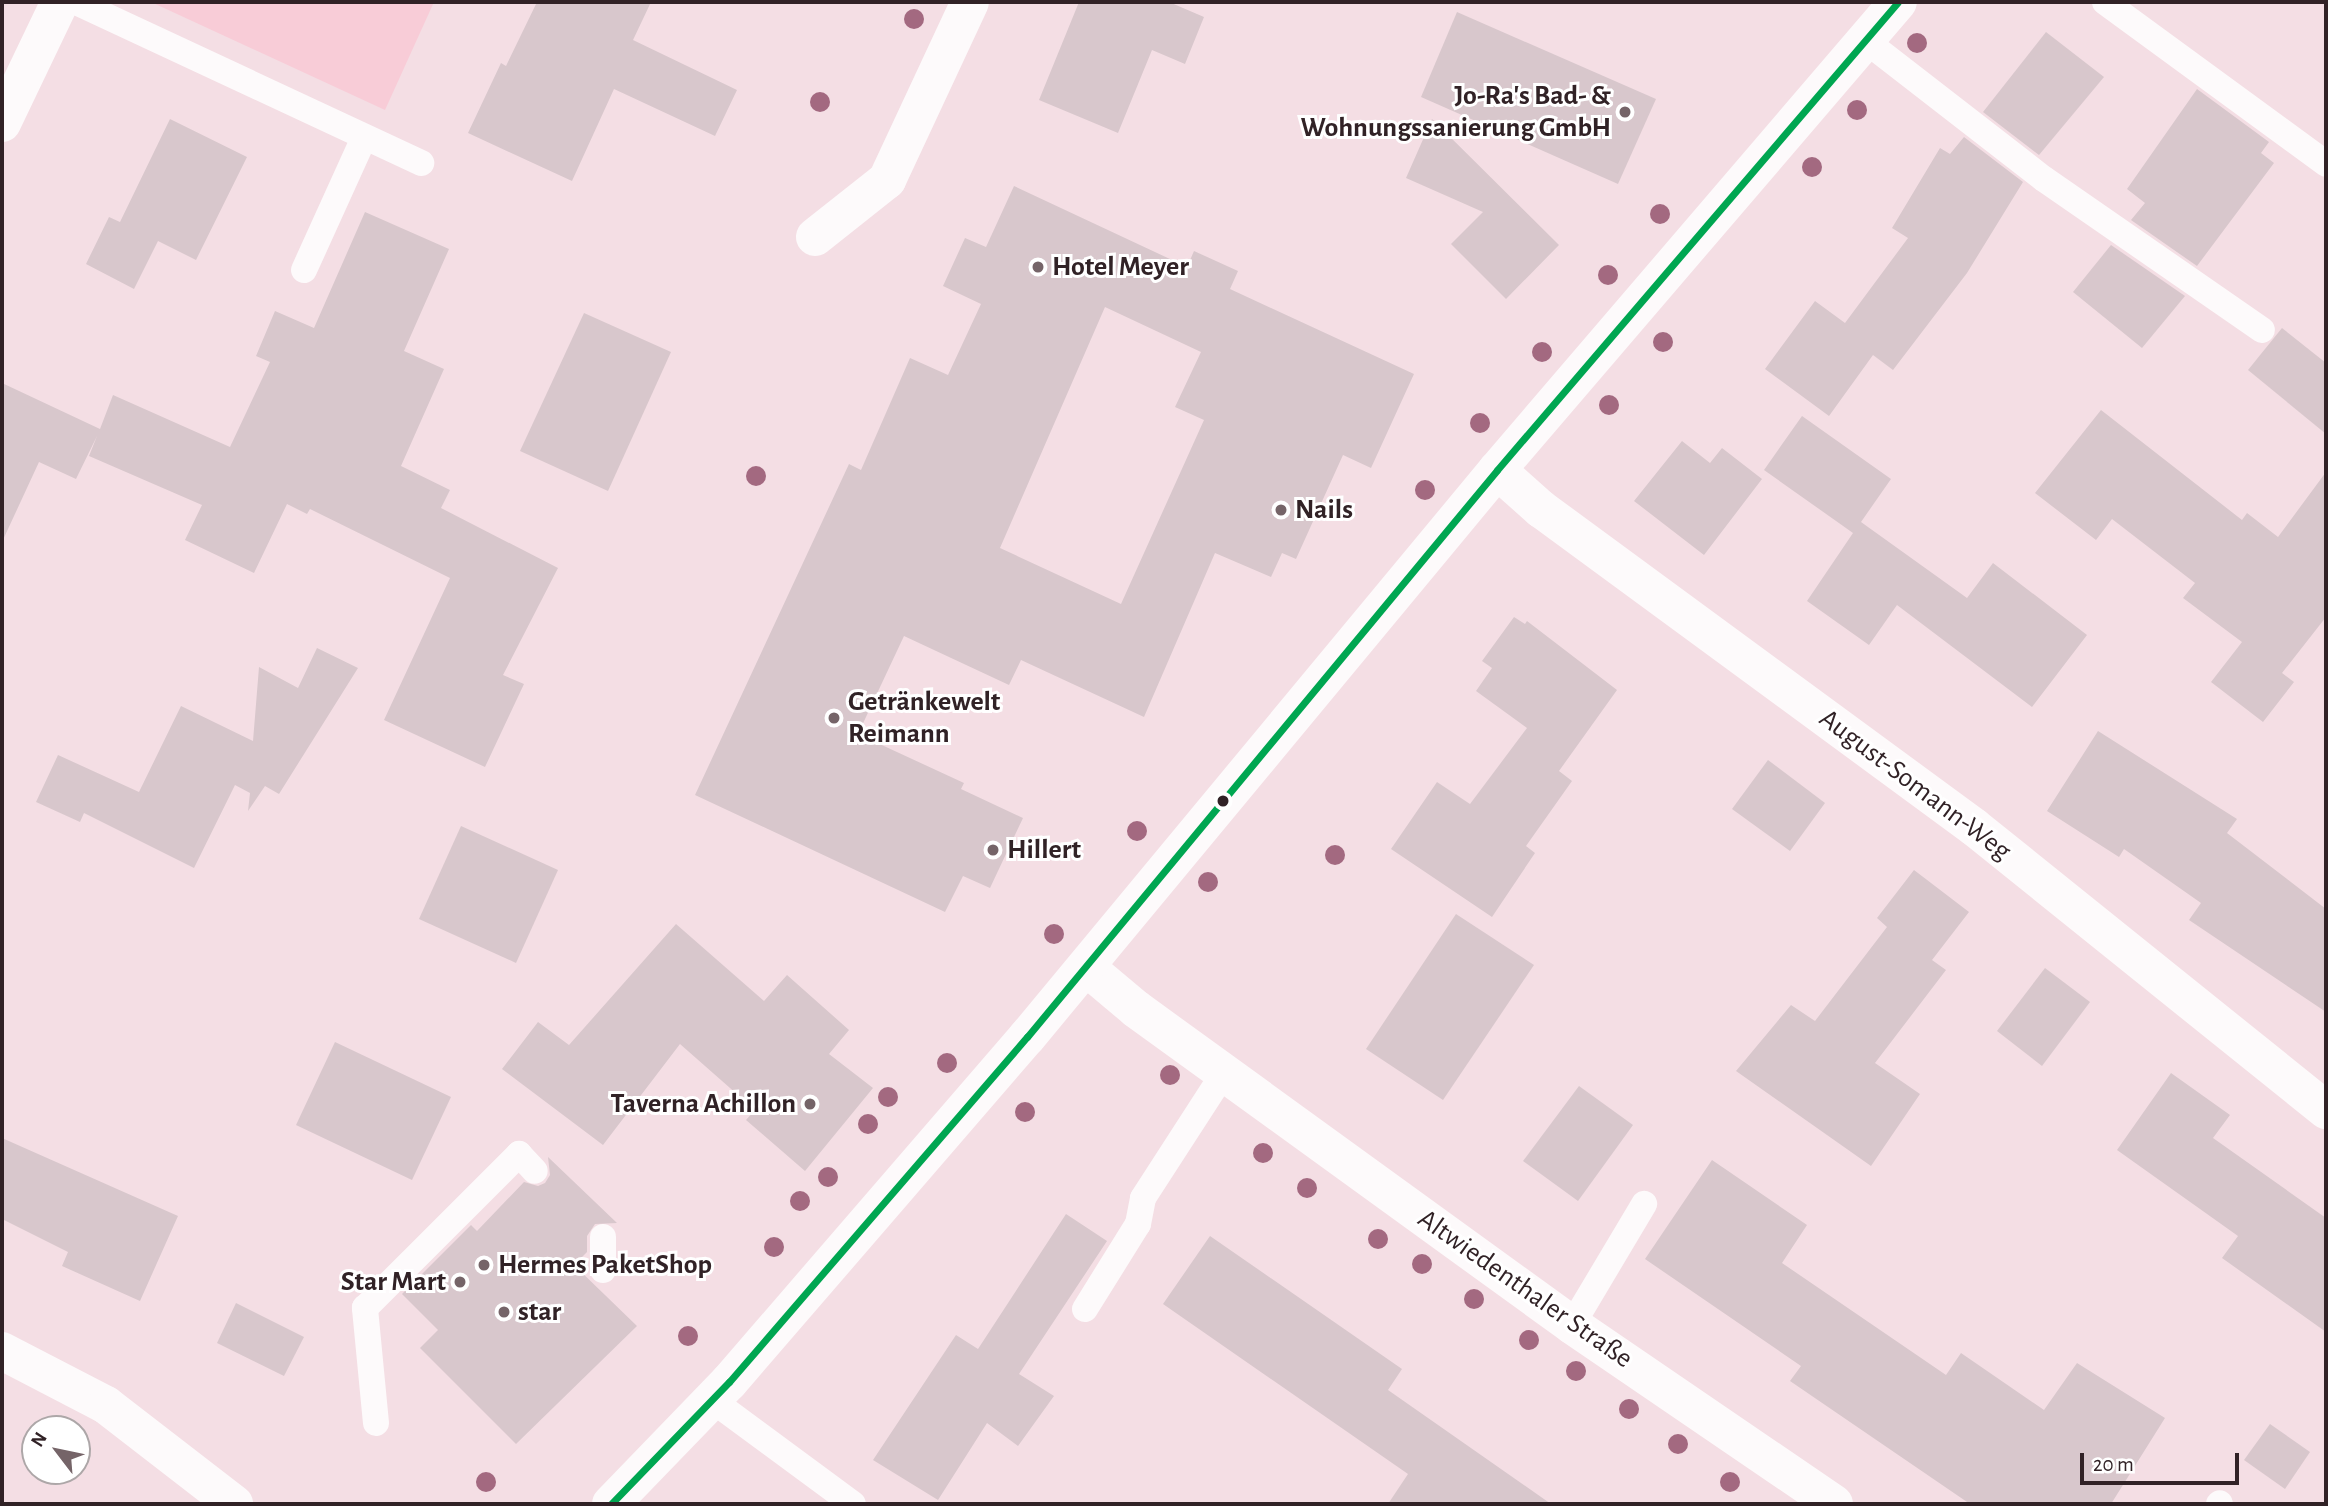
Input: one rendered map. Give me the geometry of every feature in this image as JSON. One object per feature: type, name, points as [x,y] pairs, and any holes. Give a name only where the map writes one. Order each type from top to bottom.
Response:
[{"type":"street","points":[[2,123],[60,2]]},
{"type":"street","points":[[815,237],[887,180],[970,2]]},
{"type":"street","points":[[611,1504],[712,1400],[1086,967],[1497,470],[1898,2]]},
{"type":"street","name":"August-Somann-Weg","points":[[1497,470],[1541,509],[1974,827],[2326,1111]]},
{"type":"street","name":"Altwiedenthaler Straße","points":[[1086,967],[1224,1073],[1572,1325],[1834,1504]]},
{"type":"street","points":[[2,1351],[106,1405],[234,1504]]},
{"type":"lane","points":[[76,2],[421,163]]},
{"type":"lane","points":[[2105,2],[2326,164]]},
{"type":"lane","points":[[1866,41],[2044,179],[2262,330]]},
{"type":"lane","points":[[304,270],[364,138]]},
{"type":"lane","points":[[1085,1308],[1138,1224],[1143,1198],[1224,1073]]},
{"type":"lane","points":[[376,1423],[365,1308],[519,1154],[535,1171]]},
{"type":"lane","points":[[1572,1325],[1644,1204]]},
{"type":"lane","points":[[603,1237],[603,1270]]},
{"type":"lane","points":[[712,1400],[853,1504]]},
{"type":"shaded area","points":[[151,2],[434,2],[385,110]]},
{"type":"building","points":[[537,2],[651,2],[633,40],[737,90],[715,136],[614,89],[572,181],[468,133],[501,63],[506,66]]},
{"type":"building","points":[[1079,2],[1169,2],[1204,17],[1185,64],[1152,50],[1118,133],[1039,100]]},
{"type":"building","points":[[1457,12],[1656,99],[1618,184],[1421,97]]},
{"type":"building","points":[[2046,32],[2104,77],[2039,155],[1983,112]]},
{"type":"building","points":[[2197,89],[2269,142],[2261,153],[2274,163],[2197,266],[2131,220],[2145,203],[2127,189]]},
{"type":"building","points":[[170,119],[247,157],[196,260],[158,241],[134,289],[86,264],[109,217],[120,222]]},
{"type":"building","points":[[1432,119],[1559,245],[1506,299],[1451,244],[1483,212],[1406,178]]},
{"type":"building","points":[[1964,137],[2023,182],[1967,273],[1893,370],[1873,355],[1829,416],[1765,369],[1815,301],[1845,323],[1908,238],[1892,228],[1940,148],[1950,154]]},
{"type":"building","points":[[1014,186],[1187,267],[1194,251],[1238,271],[1230,289],[1414,374],[1371,468],[1343,455],[1296,559],[1282,553],[1271,577],[1215,553],[1144,717],[1021,660],[1009,685],[904,636],[858,734],[964,783],[961,789],[1023,818],[990,888],[963,876],[945,912],[695,795],[849,464],[861,470],[910,358],[948,375],[981,304],[943,286],[965,238],[986,247]],"holes":[[[1105,307],[1201,352],[1175,407],[1204,420],[1121,604],[1000,548]]]},
{"type":"building","points":[[365,212],[449,249],[404,351],[444,369],[401,466],[450,490],[441,508],[558,568],[503,675],[524,684],[485,767],[384,720],[450,578],[310,509],[307,514],[287,504],[254,573],[185,540],[202,505],[89,456],[97,436],[76,479],[39,462],[2,542],[2,383],[100,429],[113,395],[230,447],[270,362],[256,356],[275,311],[314,328]]},
{"type":"building","points":[[2111,245],[2185,296],[2142,348],[2073,292]]},
{"type":"building","points":[[584,313],[671,352],[608,491],[520,451]]},
{"type":"building","points":[[2282,328],[2326,363],[2326,434],[2248,370]]},
{"type":"building","points":[[2101,410],[2242,520],[2247,513],[2278,537],[2326,472],[2326,617],[2282,673],[2294,682],[2263,722],[2211,682],[2242,642],[2183,598],[2195,583],[2112,519],[2096,540],[2035,493]]},
{"type":"building","points":[[1802,416],[1891,479],[1861,522],[1967,598],[1993,563],[2087,635],[2032,707],[1897,605],[1869,645],[1807,601],[1853,533],[1764,470]]},
{"type":"building","points":[[1682,441],[1710,463],[1722,448],[1762,479],[1704,555],[1634,501]]},
{"type":"building","points":[[1514,617],[1525,624],[1527,621],[1617,690],[1559,771],[1572,781],[1526,846],[1535,853],[1492,917],[1391,849],[1437,782],[1470,804],[1527,728],[1476,691],[1492,668],[1482,661]]},
{"type":"building","points":[[317,648],[358,668],[279,794],[265,786],[248,811],[250,793],[235,785],[194,868],[84,813],[80,822],[36,802],[58,755],[139,792],[181,706],[253,741],[259,667],[298,688]]},
{"type":"building","points":[[2098,731],[2237,819],[2227,833],[2326,909],[2326,1012],[2189,920],[2201,903],[2124,849],[2119,857],[2047,811]]},
{"type":"building","points":[[1768,760],[1825,803],[1790,851],[1732,809]]},
{"type":"building","points":[[461,826],[558,870],[516,963],[419,919]]},
{"type":"building","points":[[1914,870],[1969,912],[1932,960],[1946,970],[1875,1063],[1920,1094],[1871,1166],[1736,1071],[1791,1005],[1815,1021],[1887,927],[1877,918]]},
{"type":"building","points":[[1456,914],[1534,965],[1443,1100],[1366,1049]]},
{"type":"building","points":[[676,924],[764,1001],[787,975],[849,1030],[829,1054],[873,1088],[805,1171],[746,1120],[755,1110],[680,1044],[603,1145],[502,1069],[538,1022],[569,1045]]},
{"type":"building","points":[[2045,968],[2090,1002],[2042,1066],[1997,1031]]},
{"type":"building","points":[[335,1042],[451,1097],[412,1180],[296,1125]]},
{"type":"building","points":[[2171,1073],[2230,1115],[2213,1138],[2326,1218],[2326,1332],[2222,1258],[2238,1236],[2117,1150]]},
{"type":"building","points":[[1579,1086],[1633,1125],[1578,1201],[1523,1161]]},
{"type":"building","points":[[2,1138],[178,1216],[140,1301],[62,1266],[68,1252],[2,1219]]},
{"type":"building","points":[[548,1157],[617,1223],[595,1224],[587,1236],[587,1252],[574,1265],[637,1326],[516,1444],[420,1348],[438,1330],[402,1294],[471,1225],[477,1231],[524,1182],[538,1186],[545,1183],[550,1175]]},
{"type":"building","points":[[1712,1160],[1807,1225],[1782,1263],[1946,1375],[1961,1353],[2044,1410],[2077,1363],[2165,1418],[2111,1504],[1970,1504],[1790,1381],[1801,1366],[1645,1259]]},
{"type":"building","points":[[1066,1214],[1107,1241],[1019,1374],[1054,1396],[1018,1446],[987,1423],[938,1500],[873,1460],[956,1335],[978,1349]]},
{"type":"building","points":[[1210,1236],[1402,1369],[1388,1390],[1551,1504],[1388,1504],[1408,1474],[1163,1304]]},
{"type":"building","points":[[236,1303],[304,1337],[284,1376],[217,1343]]},
{"type":"building","points":[[2270,1424],[2310,1452],[2285,1489],[2244,1460]]},
{"type":"transit line","points":[[611,1504],[729,1382],[1027,1037],[1497,470],[1898,2]]},
{"type":"place","name":"Jo-Ra's Bad- & Wohnungssanierung GmbH","points":[[1625,112]]},
{"type":"place","name":"Hotel Meyer","points":[[1038,267]]},
{"type":"place","name":"Nails","points":[[1281,510]]},
{"type":"place","name":"Getränkewelt Reimann","points":[[834,718]]},
{"type":"place","name":"Hillert","points":[[993,850]]},
{"type":"place","name":"Taverna Achillon","points":[[810,1104]]},
{"type":"place","name":"Hermes PaketShop","points":[[484,1265]]},
{"type":"place","name":"Star Mart","points":[[460,1282]]},
{"type":"place","name":"star","points":[[504,1312]]}]
